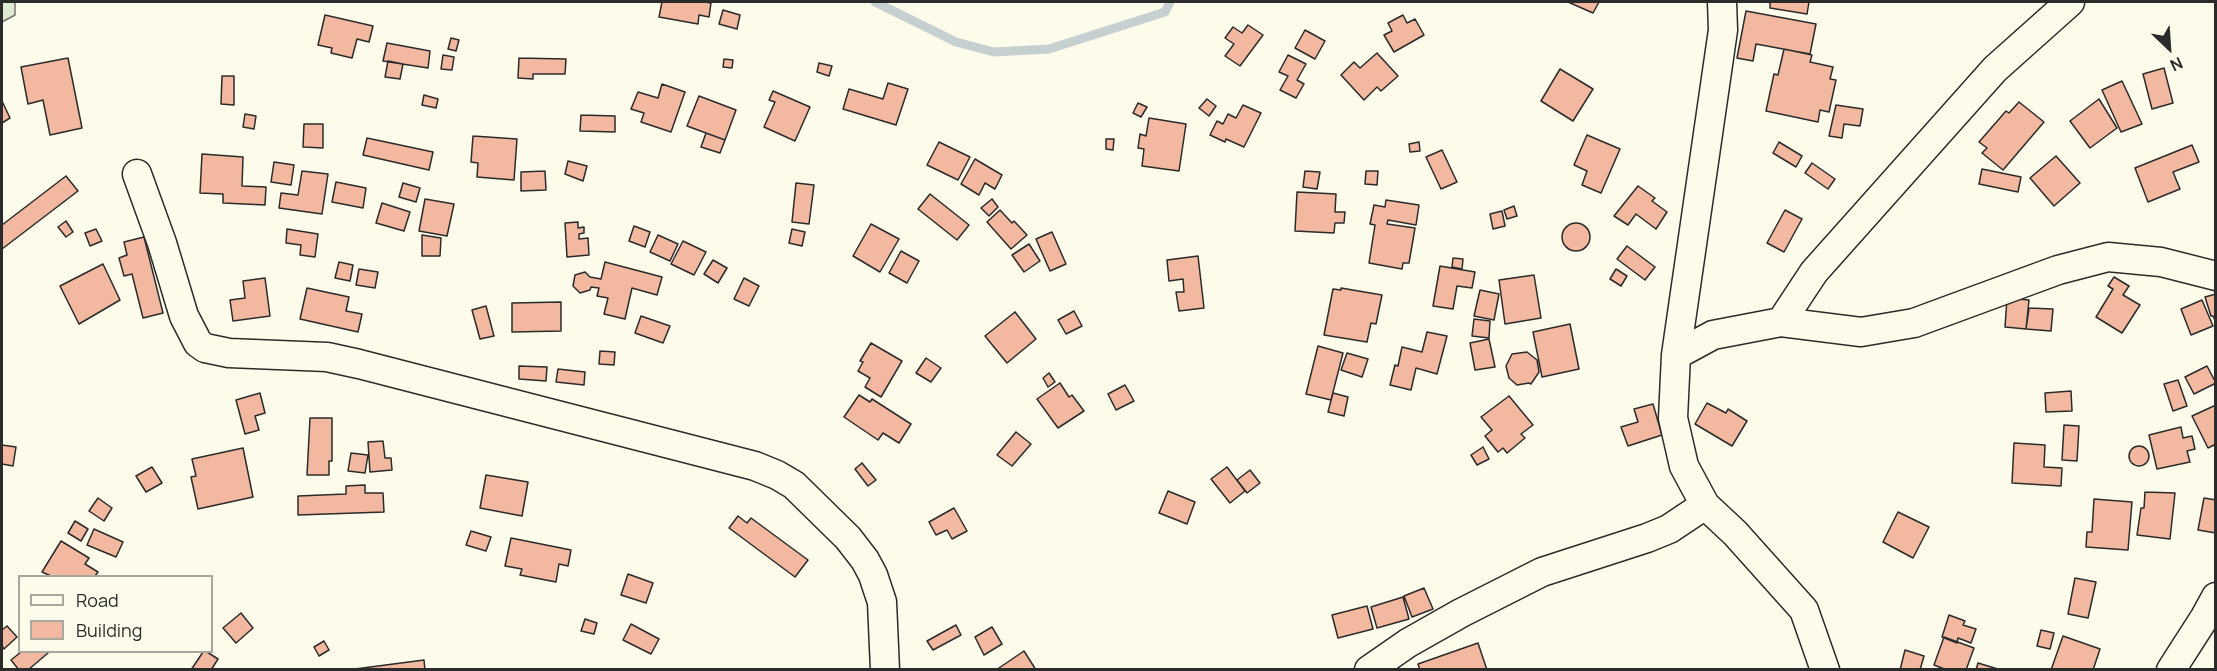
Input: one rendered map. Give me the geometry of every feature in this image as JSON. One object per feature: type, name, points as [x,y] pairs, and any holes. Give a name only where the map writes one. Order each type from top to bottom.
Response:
[{"type":"street","points":[[1722,2],[1723,30],[1676,355],[1673,418],[1684,465],[1705,505],[1736,533],[1804,610],[1825,669]]},
{"type":"street","points":[[1781,322],[1814,272],[1995,69],[2070,2]]},
{"type":"street","points":[[137,174],[162,243],[184,316],[198,344],[205,348],[229,353],[327,357],[359,364],[755,466],[777,475],[794,485],[848,538],[866,560],[876,581],[882,602],[885,669]]},
{"type":"street","points":[[1676,355],[1713,335],[1781,322],[1861,332],[1914,323],[2058,270],[2108,257],[2161,262],[2216,276]]},
{"type":"street","points":[[1369,669],[1452,618],[1542,572],[1669,529],[1705,505]]},
{"type":"street","points":[[2171,669],[2216,597]]},
{"type":"green space","points":[[2,2],[15,2],[15,15],[2,22]]},
{"type":"building","points":[[662,2],[711,3],[709,17],[699,15],[698,24],[659,17]]},
{"type":"building","points":[[1568,2],[1599,2],[1593,13]]},
{"type":"building","points":[[1770,2],[1809,2],[1807,14],[1770,8]]},
{"type":"building","points":[[723,10],[740,15],[737,29],[719,24]]},
{"type":"building","points":[[1746,11],[1816,24],[1810,54],[1756,44],[1753,61],[1737,58]]},
{"type":"building","points":[[325,15],[373,26],[369,42],[357,39],[352,58],[331,53],[332,48],[318,45]]},
{"type":"building","points":[[1403,15],[1407,23],[1415,19],[1424,35],[1394,52],[1384,35],[1392,31],[1388,23]]},
{"type":"building","points":[[1248,25],[1263,35],[1240,66],[1225,56],[1234,44],[1225,38],[1233,27],[1242,33]]},
{"type":"building","points":[[1305,30],[1325,41],[1315,59],[1295,48]]},
{"type":"building","points":[[451,38],[459,40],[456,51],[448,49]]},
{"type":"building","points":[[387,43],[430,51],[428,68],[383,61]]},
{"type":"building","points":[[1784,49],[1812,55],[1810,62],[1833,67],[1830,79],[1836,80],[1829,112],[1820,110],[1818,122],[1766,111],[1774,74],[1778,75]]},
{"type":"building","points":[[1377,53],[1398,76],[1381,91],[1377,87],[1364,100],[1341,75],[1354,62],[1360,68]]},
{"type":"building","points":[[443,55],[454,57],[452,70],[441,69]]},
{"type":"building","points":[[1288,55],[1306,64],[1297,80],[1304,84],[1296,98],[1280,90],[1288,76],[1279,72]]},
{"type":"building","points":[[68,58],[82,128],[50,135],[43,100],[28,104],[21,67]]},
{"type":"building","points":[[519,58],[566,59],[565,74],[533,74],[533,79],[518,78]]},
{"type":"building","points":[[724,59],[733,60],[732,68],[723,67]]},
{"type":"building","points":[[388,61],[403,64],[400,79],[385,77]]},
{"type":"building","points":[[819,63],[832,66],[829,76],[817,72]]},
{"type":"building","points":[[2164,68],[2173,103],[2152,109],[2143,74]]},
{"type":"building","points":[[1560,69],[1593,89],[1573,121],[1541,101]]},
{"type":"building","points":[[222,76],[234,76],[234,105],[221,104]]},
{"type":"building","points":[[2122,81],[2142,124],[2121,132],[2102,90]]},
{"type":"building","points":[[888,83],[908,89],[896,125],[843,109],[849,89],[883,99]]},
{"type":"building","points":[[662,84],[685,92],[671,132],[641,122],[644,113],[631,109],[638,92],[658,98]]},
{"type":"building","points":[[773,91],[810,107],[795,141],[764,127],[775,102],[769,100]]},
{"type":"building","points":[[424,95],[438,99],[436,108],[422,105]]},
{"type":"building","points":[[699,96],[736,110],[725,140],[687,126]]},
{"type":"building","points":[[1207,99],[1216,106],[1209,116],[1199,108]]},
{"type":"building","points":[[2099,99],[2117,128],[2090,148],[2070,121]]},
{"type":"building","points":[[2,101],[10,118],[2,123]]},
{"type":"building","points":[[2019,102],[2044,122],[2003,170],[1982,153],[1987,148],[1979,142],[2006,111],[2009,113]]},
{"type":"building","points":[[1138,103],[1147,107],[1141,117],[1133,113]]},
{"type":"building","points":[[1243,105],[1261,113],[1244,147],[1210,135],[1217,121],[1223,124],[1228,114],[1236,118]]},
{"type":"building","points":[[1836,105],[1863,109],[1860,126],[1844,124],[1842,138],[1829,136]]},
{"type":"building","points":[[245,114],[256,116],[254,129],[243,127]]},
{"type":"building","points":[[581,115],[615,116],[615,132],[580,131]]},
{"type":"building","points":[[1149,118],[1186,124],[1179,171],[1142,166],[1144,149],[1138,148],[1140,134],[1146,136]]},
{"type":"building","points":[[304,124],[323,124],[323,148],[303,147]]},
{"type":"building","points":[[706,133],[725,140],[720,153],[701,147]]},
{"type":"building","points":[[1587,135],[1620,149],[1601,193],[1582,185],[1587,171],[1574,165]]},
{"type":"building","points":[[473,136],[517,139],[514,180],[477,177],[478,163],[471,162]]},
{"type":"building","points":[[367,138],[433,152],[429,170],[363,155]]},
{"type":"building","points":[[1106,139],[1114,139],[1113,150],[1106,149]]},
{"type":"building","points":[[939,142],[970,157],[958,180],[927,165]]},
{"type":"building","points":[[1419,142],[1420,151],[1410,152],[1409,144]]},
{"type":"building","points":[[1779,142],[1802,156],[1796,167],[1773,153]]},
{"type":"building","points":[[2192,145],[2199,162],[2173,172],[2180,189],[2148,202],[2135,168]]},
{"type":"building","points":[[1442,150],[1457,182],[1441,189],[1426,157]]},
{"type":"building","points":[[202,154],[243,157],[242,186],[266,187],[265,205],[223,203],[223,194],[200,193]]},
{"type":"building","points":[[2056,156],[2080,183],[2054,206],[2030,178]]},
{"type":"building","points":[[975,159],[1002,175],[995,189],[985,183],[979,195],[961,184]]},
{"type":"building","points":[[568,161],[587,166],[583,181],[565,174]]},
{"type":"building","points":[[274,162],[294,165],[291,185],[271,182]]},
{"type":"building","points":[[1812,163],[1835,179],[1828,189],[1805,173]]},
{"type":"building","points":[[1982,169],[2021,177],[2018,192],[1979,184]]},
{"type":"building","points":[[302,171],[328,174],[322,214],[279,208],[281,193],[298,195]]},
{"type":"building","points":[[545,171],[546,190],[521,191],[521,172]]},
{"type":"building","points":[[1305,171],[1320,172],[1317,189],[1303,187]]},
{"type":"building","points":[[1366,171],[1378,171],[1377,185],[1365,184]]},
{"type":"building","points":[[66,176],[78,191],[2,249],[2,225]]},
{"type":"building","points":[[336,182],[366,188],[363,208],[332,202]]},
{"type":"building","points":[[403,183],[420,188],[416,202],[399,197]]},
{"type":"building","points":[[796,183],[814,185],[809,224],[792,222]]},
{"type":"building","points":[[1638,186],[1655,198],[1652,201],[1667,212],[1656,229],[1636,214],[1628,225],[1614,216]]},
{"type":"building","points":[[1297,192],[1336,194],[1335,212],[1345,212],[1344,223],[1335,223],[1334,233],[1295,231]]},
{"type":"building","points":[[930,194],[969,225],[957,240],[918,209]]},
{"type":"building","points":[[425,199],[454,204],[447,236],[419,231]]},
{"type":"building","points":[[992,199],[998,207],[989,216],[981,208]]},
{"type":"building","points":[[1386,200],[1419,205],[1416,225],[1388,220],[1387,224],[1415,228],[1409,263],[1403,263],[1402,269],[1369,263],[1375,225],[1370,224],[1374,205],[1385,207]]},
{"type":"building","points":[[382,203],[410,212],[404,231],[376,223]]},
{"type":"building","points":[[1514,206],[1517,216],[1507,219],[1504,210]]},
{"type":"building","points":[[1000,210],[1027,235],[1011,249],[987,222]]},
{"type":"building","points":[[1785,210],[1802,219],[1784,252],[1767,243]]},
{"type":"building","points":[[1502,211],[1505,226],[1493,229],[1490,214]]},
{"type":"building","points":[[66,221],[73,232],[66,237],[58,227]]},
{"type":"building","points":[[578,222],[578,228],[584,227],[584,233],[579,234],[579,239],[588,238],[589,255],[567,257],[565,223]]},
{"type":"building","points":[[1576,223],[1586,227],[1590,237],[1586,247],[1576,251],[1566,247],[1562,237],[1566,227]]},
{"type":"building","points":[[871,224],[899,239],[880,272],[853,256]]},
{"type":"building","points":[[634,226],[650,232],[645,247],[629,241]]},
{"type":"building","points":[[96,229],[102,241],[90,246],[85,233]]},
{"type":"building","points":[[287,229],[318,234],[315,257],[300,255],[301,245],[286,243]]},
{"type":"building","points":[[792,229],[805,232],[802,246],[789,243]]},
{"type":"building","points":[[1052,232],[1066,264],[1050,271],[1036,239]]},
{"type":"building","points":[[422,235],[441,238],[440,256],[422,256]]},
{"type":"building","points":[[658,235],[678,244],[670,261],[650,252]]},
{"type":"building","points":[[144,237],[163,313],[143,318],[132,274],[124,276],[119,258],[127,255],[124,242]]},
{"type":"building","points":[[683,241],[706,252],[694,275],[671,264]]},
{"type":"building","points":[[1029,244],[1040,261],[1024,272],[1012,255]]},
{"type":"building","points":[[1627,246],[1655,267],[1645,280],[1617,259]]},
{"type":"building","points":[[901,251],[919,261],[907,283],[889,273]]},
{"type":"building","points":[[1198,256],[1204,308],[1179,311],[1176,292],[1184,292],[1183,279],[1169,281],[1167,260]]},
{"type":"building","points":[[1453,258],[1463,259],[1462,269],[1452,267]]},
{"type":"building","points":[[713,260],[727,268],[718,283],[704,274]]},
{"type":"building","points":[[339,262],[353,265],[350,281],[335,278]]},
{"type":"building","points":[[605,262],[662,277],[657,295],[632,288],[625,319],[604,314],[608,298],[597,296],[599,288],[591,287],[590,290],[580,293],[573,286],[575,275],[585,272],[590,277],[601,279]]},
{"type":"building","points":[[103,264],[120,300],[79,324],[60,286]]},
{"type":"building","points":[[1440,266],[1475,272],[1472,288],[1457,286],[1453,309],[1433,306]]},
{"type":"building","points":[[359,269],[378,272],[375,288],[356,285]]},
{"type":"building","points":[[1616,269],[1627,276],[1621,286],[1610,279]]},
{"type":"building","points":[[1534,275],[1541,318],[1505,324],[1499,280]]},
{"type":"building","points":[[2114,277],[2129,286],[2123,295],[2140,305],[2122,333],[2096,317],[2113,289],[2108,286]]},
{"type":"building","points":[[265,278],[270,316],[233,321],[230,300],[245,298],[243,281]]},
{"type":"building","points":[[744,278],[759,286],[749,306],[734,299]]},
{"type":"building","points":[[307,288],[349,297],[346,311],[362,314],[358,332],[300,319]]},
{"type":"building","points":[[1341,288],[1382,295],[1376,324],[1371,323],[1367,342],[1324,335],[1333,289],[1341,290]]},
{"type":"building","points":[[1480,290],[1499,294],[1494,320],[1474,316]]},
{"type":"building","points":[[2216,294],[2216,323],[2211,316],[2205,297]]},
{"type":"building","points":[[2007,298],[2029,300],[2026,329],[2005,327]]},
{"type":"building","points":[[2202,300],[2213,326],[2191,335],[2181,309]]},
{"type":"building","points":[[561,302],[561,331],[512,332],[512,303]]},
{"type":"building","points":[[486,306],[494,336],[480,339],[472,310]]},
{"type":"building","points":[[2029,308],[2053,309],[2051,331],[2026,329]]},
{"type":"building","points":[[1074,311],[1082,326],[1066,334],[1058,320]]},
{"type":"building","points":[[1015,312],[1036,339],[1007,363],[985,336]]},
{"type":"building","points":[[641,316],[670,326],[663,343],[635,333]]},
{"type":"building","points":[[1474,319],[1490,321],[1489,338],[1472,336]]},
{"type":"building","points":[[1570,324],[1579,369],[1542,377],[1533,332]]},
{"type":"building","points":[[1427,332],[1447,336],[1437,374],[1416,368],[1411,390],[1390,385],[1395,365],[1398,366],[1402,347],[1422,352]]},
{"type":"building","points":[[1489,339],[1495,367],[1475,370],[1470,343]]},
{"type":"building","points":[[871,343],[902,361],[881,397],[865,387],[870,378],[858,371],[863,362],[860,361]]},
{"type":"building","points":[[1318,346],[1343,353],[1331,400],[1306,394]]},
{"type":"building","points":[[600,351],[615,352],[614,365],[599,364]]},
{"type":"building","points":[[1527,352],[1537,360],[1539,372],[1531,384],[1517,385],[1509,378],[1506,366],[1512,354]]},
{"type":"building","points":[[1347,353],[1368,359],[1362,377],[1341,370]]},
{"type":"building","points":[[926,358],[941,368],[931,382],[916,373]]},
{"type":"building","points":[[519,366],[547,367],[546,381],[519,379]]},
{"type":"building","points":[[2207,366],[2216,383],[2194,394],[2185,377]]},
{"type":"building","points":[[558,369],[585,372],[584,385],[556,382]]},
{"type":"building","points":[[1049,373],[1055,382],[1048,387],[1043,378]]},
{"type":"building","points":[[2178,380],[2187,406],[2173,411],[2164,384]]},
{"type":"building","points":[[1060,383],[1069,397],[1072,395],[1084,411],[1058,428],[1037,399]]},
{"type":"building","points":[[1125,385],[1134,401],[1116,410],[1108,394]]},
{"type":"building","points":[[2071,391],[2072,411],[2046,412],[2045,393]]},
{"type":"building","points":[[260,393],[265,413],[255,416],[259,430],[245,434],[236,400]]},
{"type":"building","points":[[1333,393],[1348,397],[1344,416],[1328,412]]},
{"type":"building","points":[[859,395],[870,402],[872,399],[911,424],[899,443],[883,433],[878,440],[844,417]]},
{"type":"building","points":[[1509,396],[1533,425],[1521,434],[1525,438],[1507,453],[1503,448],[1498,452],[1485,436],[1492,430],[1481,417]]},
{"type":"building","points":[[1707,403],[1726,413],[1728,409],[1747,421],[1732,446],[1695,424]]},
{"type":"building","points":[[1653,404],[1662,435],[1628,446],[1621,427],[1638,422],[1634,409]]},
{"type":"building","points":[[2216,405],[2216,444],[2208,448],[2192,416]]},
{"type":"building","points":[[310,418],[332,418],[332,461],[329,461],[329,475],[307,475]]},
{"type":"building","points":[[2064,425],[2079,426],[2077,461],[2062,460]]},
{"type":"building","points":[[2181,427],[2183,438],[2192,436],[2195,449],[2187,451],[2190,462],[2157,469],[2149,435]]},
{"type":"building","points":[[1016,432],[1031,444],[1012,466],[997,455]]},
{"type":"building","points":[[383,441],[385,458],[391,458],[392,470],[370,472],[368,442]]},
{"type":"building","points":[[2014,443],[2045,445],[2044,467],[2062,468],[2061,486],[2012,483]]},
{"type":"building","points":[[2,445],[16,447],[13,466],[2,464]]},
{"type":"building","points":[[2135,446],[2143,446],[2149,452],[2149,460],[2143,466],[2135,466],[2129,460],[2129,452]]},
{"type":"building","points":[[1483,447],[1489,459],[1477,465],[1471,455]]},
{"type":"building","points":[[243,448],[253,497],[198,509],[191,477],[196,476],[192,459]]},
{"type":"building","points":[[351,453],[368,455],[365,473],[348,471]]},
{"type":"building","points":[[862,463],[876,480],[868,486],[855,469]]},
{"type":"building","points":[[152,467],[162,483],[146,492],[136,476]]},
{"type":"building","points":[[1227,467],[1245,491],[1230,503],[1211,479]]},
{"type":"building","points":[[1250,470],[1260,483],[1247,493],[1237,480]]},
{"type":"building","points":[[486,475],[528,482],[522,516],[480,508]]},
{"type":"building","points":[[365,485],[365,493],[383,493],[384,512],[298,515],[298,496],[346,494],[346,486]]},
{"type":"building","points":[[1168,491],[1195,502],[1187,524],[1159,513]]},
{"type":"building","points":[[2145,492],[2175,493],[2170,539],[2137,535],[2141,508],[2144,508]]},
{"type":"building","points":[[98,498],[112,508],[104,521],[89,511]]},
{"type":"building","points":[[2204,498],[2216,500],[2216,533],[2198,530]]},
{"type":"building","points":[[2094,499],[2132,502],[2128,550],[2086,547],[2087,532],[2092,532]]},
{"type":"building","points":[[954,508],[967,531],[952,539],[947,530],[936,535],[929,522]]},
{"type":"building","points":[[1898,512],[1929,527],[1913,558],[1883,542]]},
{"type":"building","points":[[738,516],[747,523],[751,518],[808,560],[795,577],[729,528]]},
{"type":"building","points":[[75,521],[88,529],[81,541],[68,533]]},
{"type":"building","points":[[94,529],[123,542],[116,557],[87,545]]},
{"type":"building","points":[[471,531],[491,537],[486,551],[466,545]]},
{"type":"building","points":[[511,538],[571,550],[568,566],[559,564],[556,582],[520,575],[522,569],[505,566]]},
{"type":"building","points":[[61,541],[89,558],[85,564],[98,572],[96,575],[49,575],[42,572]]},
{"type":"building","points":[[628,574],[653,583],[646,603],[621,595]]},
{"type":"building","points":[[2075,578],[2096,582],[2088,618],[2068,614]]},
{"type":"building","points":[[1424,588],[1433,609],[1412,617],[1404,596]]},
{"type":"building","points":[[1403,597],[1409,619],[1377,628],[1371,607]]},
{"type":"building","points":[[1367,606],[1373,629],[1338,638],[1332,615]]},
{"type":"building","points":[[241,613],[253,628],[236,643],[223,628]]},
{"type":"building","points":[[1949,615],[1965,621],[1963,625],[1976,629],[1971,643],[1958,638],[1957,643],[1942,637]]},
{"type":"building","points":[[585,619],[597,623],[594,634],[581,631]]},
{"type":"building","points":[[631,624],[659,639],[651,654],[623,640]]},
{"type":"building","points":[[956,625],[961,635],[933,650],[927,641]]},
{"type":"building","points":[[7,626],[17,637],[4,649],[2,630]]},
{"type":"building","points":[[992,627],[1002,644],[984,655],[975,637]]},
{"type":"building","points":[[2041,630],[2054,633],[2050,649],[2037,646]]},
{"type":"building","points":[[2063,636],[2100,649],[2093,670],[2051,670]]},
{"type":"building","points":[[1944,637],[1974,648],[1966,670],[1947,670],[1934,665]]},
{"type":"building","points":[[324,641],[329,650],[319,656],[314,647]]},
{"type":"building","points":[[1478,643],[1487,670],[1420,670],[1418,664]]},
{"type":"building","points":[[1905,650],[1924,656],[1920,670],[1900,670]]},
{"type":"building","points":[[1024,651],[1036,670],[996,670]]},
{"type":"building","points":[[20,653],[48,653],[28,670],[19,670],[11,660]]},
{"type":"building","points":[[202,653],[209,653],[218,659],[211,670],[191,670]]},
{"type":"building","points":[[424,660],[425,670],[355,669]]},
{"type":"building","points":[[1978,663],[2001,670],[1976,670]]},
{"type":"waterway","points":[[875,2],[956,42],[994,52],[1049,49],[1165,12],[1170,2]]}]
